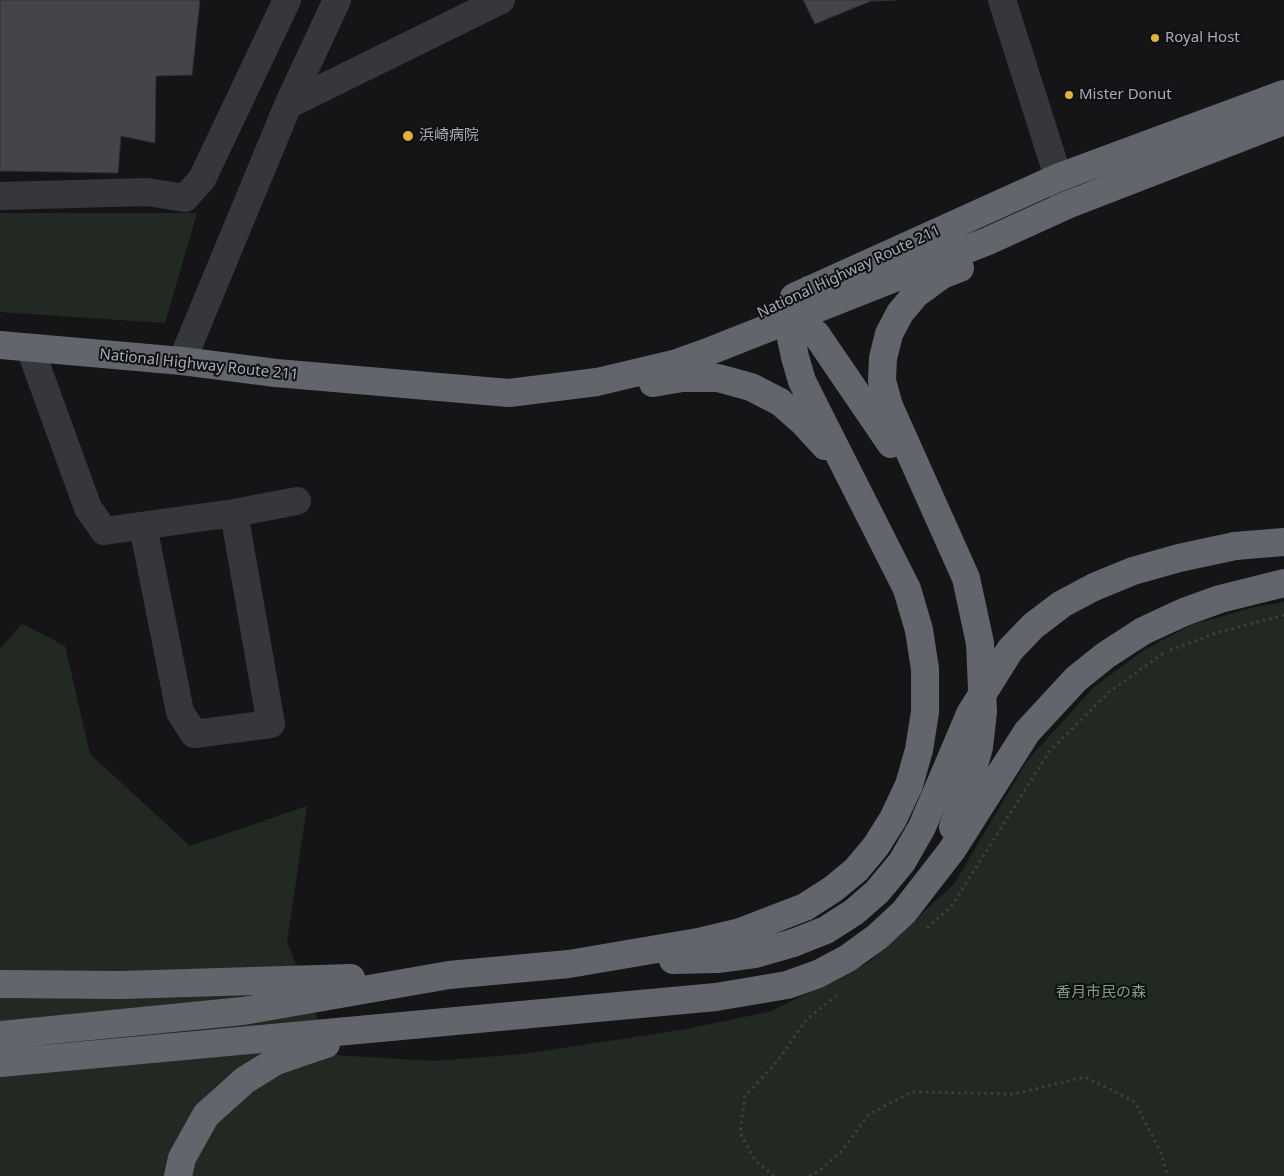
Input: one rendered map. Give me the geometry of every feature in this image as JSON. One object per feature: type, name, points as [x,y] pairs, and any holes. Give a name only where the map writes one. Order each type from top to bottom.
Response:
[{"type":"highway","name":"National Highway Route 211","points":[[398,384],[534,373],[604,362],[655,350],[753,317],[1057,178],[1284,94]]},
{"type":"highway","name":"National Highway Route 211","points":[[0,346],[182,361],[276,374],[509,393],[547,390],[639,373],[705,353],[988,240],[1067,205],[1284,121]]},
{"type":"highway","points":[[904,912],[931,872],[960,810],[979,746],[983,712],[980,644],[966,578],[889,406],[882,381],[883,358],[889,334],[900,313],[916,294],[942,275],[1032,239],[1067,205]]},
{"type":"highway","points":[[569,964],[698,942],[772,921],[805,907],[833,889],[856,870],[876,846],[893,819],[909,784],[919,750],[924,712],[926,669],[919,630],[907,589],[802,381],[791,338],[794,318],[799,304],[809,290]]},
{"type":"highway","points":[[753,317],[775,315],[794,318],[816,334],[878,422],[955,550]]},
{"type":"highway","points":[[509,393],[562,399],[682,378],[718,378],[751,387],[780,402],[802,422],[825,446],[862,500]]},
{"type":"highway","points":[[0,984],[122,985],[449,975],[569,964],[717,959],[755,954],[793,943],[826,930],[854,912],[877,892],[902,862],[922,827],[970,714],[1010,650],[1033,626],[1062,604],[1094,587],[1133,571],[1179,558],[1235,546],[1284,542]]},
{"type":"highway","points":[[0,1063],[716,998],[787,985],[818,974],[848,958],[877,937],[904,912],[952,850],[1027,732],[1076,679],[1106,654],[1142,631],[1211,602],[1279,584]]},
{"type":"highway","points":[[0,1035],[243,1011],[449,975]]},
{"type":"highway","points":[[178,1176],[182,1158],[206,1115],[245,1080],[276,1061],[310,1048],[342,1040],[426,1025]]},
{"type":"street","points":[[0,196],[147,192],[185,198],[202,179],[287,0]]},
{"type":"street","points":[[182,361],[288,105],[337,0]]},
{"type":"street","points":[[288,105],[501,0]]},
{"type":"street","points":[[1002,0],[1067,205]]},
{"type":"street","points":[[30,348],[88,508],[104,531],[234,513],[297,501]]},
{"type":"street","points":[[143,526],[180,712],[194,734],[271,724],[234,513]]},
{"type":"path","points":[[809,1176],[819,1172],[842,1151],[868,1115],[911,1092],[1014,1094],[1085,1077],[1135,1102],[1161,1153],[1168,1176]]},
{"type":"green space","points":[[0,213],[197,213],[165,323],[0,312]]},
{"type":"green space","name":"香月市民の森","points":[[1284,602],[1284,1176],[0,1176],[0,649],[22,624],[65,646],[90,754],[190,846],[307,806],[287,942],[332,1055],[434,1061],[523,1054],[681,1030],[769,1012],[868,963],[954,884],[1027,761],[1094,687],[1144,650],[1191,625],[1255,607]]},
{"type":"building","points":[[0,0],[200,0],[192,75],[156,76],[155,143],[121,136],[118,173],[0,171]]},
{"type":"building","points":[[803,0],[895,0],[871,1],[815,24]]},
{"type":"place","name":"Royal Host","points":[[1155,38]]},
{"type":"place","name":"Mister Donut","points":[[1069,95]]},
{"type":"place","name":"浜崎病院","points":[[408,136]]}]
